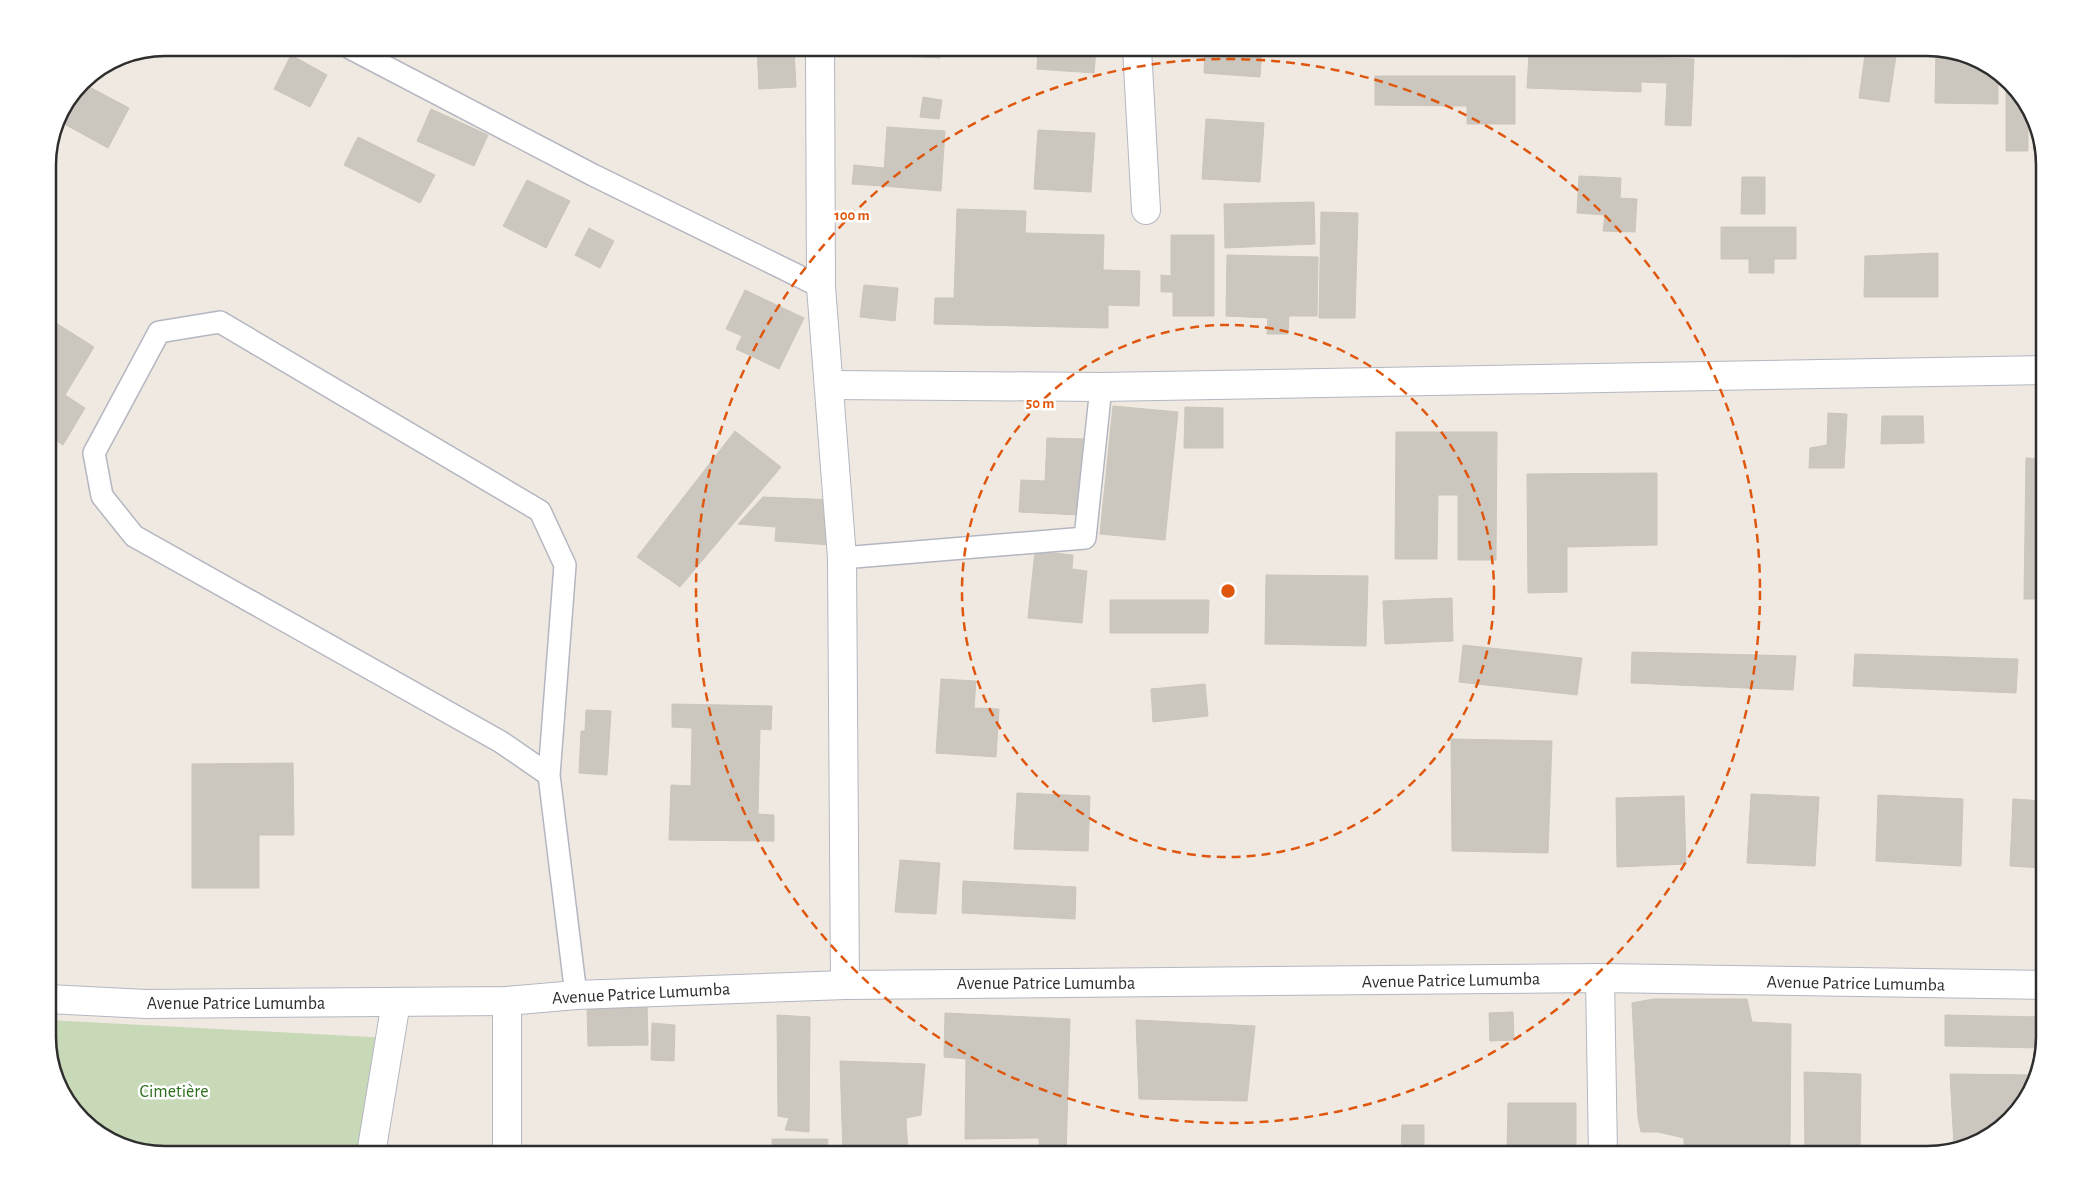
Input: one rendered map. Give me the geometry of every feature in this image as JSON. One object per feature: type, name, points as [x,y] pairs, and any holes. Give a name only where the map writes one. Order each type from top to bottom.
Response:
[{"type":"street","points":[[820,56],[821,287],[842,558],[845,985]]},
{"type":"street","points":[[1137,56],[1146,210]]},
{"type":"street","points":[[830,385],[1101,387],[2036,370]]},
{"type":"street","points":[[1600,978],[1603,1146]]},
{"type":"street","name":"Avenue Patrice Lumumba","points":[[56,999],[146,1004],[507,1001],[576,995],[845,985],[1600,978],[2036,985]]},
{"type":"street","points":[[506,1146],[507,1001]]},
{"type":"street","points":[[373,1146],[396,1002]]},
{"type":"lane","points":[[365,56],[593,175],[821,287]]},
{"type":"lane","points":[[549,776],[501,742],[134,536],[102,496],[94,454],[159,332],[220,322],[540,511],[565,565],[549,776],[576,995]]},
{"type":"lane","points":[[842,558],[1085,538],[1101,387]]},
{"type":"green space","name":"Cimetière","points":[[56,1020],[389,1038],[365,1146],[165,1146],[137,1142],[124,1137],[99,1123],[83,1109],[67,1085],[62,1072],[56,1044]]},
{"type":"building","points":[[290,56],[327,75],[310,107],[274,89]]},
{"type":"building","points":[[757,56],[794,56],[796,87],[759,89]]},
{"type":"building","points":[[901,56],[940,56],[940,58]]},
{"type":"building","points":[[1038,56],[1095,56],[1094,73],[1037,69]]},
{"type":"building","points":[[1205,56],[1261,56],[1260,77],[1204,73]]},
{"type":"building","points":[[1529,56],[1612,56],[1694,59],[1691,126],[1665,125],[1667,83],[1641,82],[1641,92],[1527,88]]},
{"type":"building","points":[[1865,56],[1896,56],[1889,102],[1859,98]]},
{"type":"building","points":[[1936,57],[1955,60],[1968,65],[1998,82],[1998,104],[1935,103]]},
{"type":"building","points":[[1375,76],[1515,76],[1515,124],[1467,124],[1467,106],[1375,105]]},
{"type":"building","points":[[89,87],[129,108],[108,148],[65,124],[67,117]]},
{"type":"building","points":[[2006,90],[2025,117],[2028,125],[2028,151],[2006,151]]},
{"type":"building","points":[[923,97],[942,100],[939,119],[920,117]]},
{"type":"building","points":[[431,109],[488,135],[474,166],[417,141]]},
{"type":"building","points":[[1206,119],[1264,123],[1260,182],[1202,179]]},
{"type":"building","points":[[887,127],[945,131],[941,191],[883,186]]},
{"type":"building","points":[[1038,130],[1095,133],[1091,192],[1034,189]]},
{"type":"building","points":[[358,137],[435,175],[420,203],[344,165]]},
{"type":"building","points":[[854,165],[884,168],[883,186],[852,184]]},
{"type":"building","points":[[1579,176],[1621,178],[1620,198],[1637,199],[1635,232],[1603,231],[1605,215],[1577,213]]},
{"type":"building","points":[[1742,177],[1765,177],[1765,214],[1741,214]]},
{"type":"building","points":[[527,180],[570,201],[546,248],[503,226]]},
{"type":"building","points":[[1314,202],[1315,244],[1225,248],[1224,204]]},
{"type":"building","points":[[957,209],[1026,211],[1025,233],[1104,235],[1103,270],[1140,271],[1139,306],[1108,305],[1108,328],[934,324],[935,298],[954,298]]},
{"type":"building","points":[[1321,212],[1358,213],[1355,318],[1319,318]]},
{"type":"building","points":[[1721,227],[1796,227],[1796,259],[1774,259],[1774,273],[1749,273],[1749,259],[1721,259]]},
{"type":"building","points":[[589,228],[614,241],[600,268],[575,255]]},
{"type":"building","points":[[1171,235],[1214,235],[1214,316],[1173,316],[1173,292],[1161,292],[1161,275],[1171,276]]},
{"type":"building","points":[[1938,253],[1938,297],[1864,297],[1865,256]]},
{"type":"building","points":[[1227,255],[1318,257],[1317,316],[1289,316],[1288,334],[1267,334],[1268,318],[1226,316]]},
{"type":"building","points":[[864,285],[898,288],[895,321],[860,317]]},
{"type":"building","points":[[745,290],[804,318],[779,369],[736,349],[742,336],[726,329]]},
{"type":"building","points":[[56,323],[94,347],[65,395],[85,408],[63,445],[56,440]]},
{"type":"building","points":[[1113,406],[1178,412],[1165,540],[1100,534]]},
{"type":"building","points":[[1185,407],[1223,408],[1223,448],[1184,448]]},
{"type":"building","points":[[1828,413],[1847,414],[1844,468],[1809,468],[1810,448],[1827,445]]},
{"type":"building","points":[[1882,416],[1923,416],[1924,443],[1881,444]]},
{"type":"building","points":[[735,431],[781,467],[680,587],[637,557]]},
{"type":"building","points":[[1396,432],[1497,432],[1496,560],[1458,560],[1458,495],[1438,495],[1437,559],[1395,559]]},
{"type":"building","points":[[1047,438],[1084,439],[1079,515],[1019,512],[1021,480],[1045,481]]},
{"type":"building","points":[[2026,458],[2036,459],[2036,599],[2024,599]]},
{"type":"building","points":[[1657,473],[1657,545],[1567,547],[1567,592],[1528,593],[1527,474]]},
{"type":"building","points":[[763,497],[835,500],[831,545],[775,541],[776,527],[738,524]]},
{"type":"building","points":[[1035,551],[1073,555],[1072,569],[1087,571],[1082,623],[1028,618]]},
{"type":"building","points":[[1266,575],[1368,576],[1366,646],[1265,644]]},
{"type":"building","points":[[1452,598],[1453,641],[1385,644],[1383,601]]},
{"type":"building","points":[[1110,600],[1209,600],[1208,633],[1110,633]]},
{"type":"building","points":[[1463,645],[1582,658],[1577,695],[1459,682]]},
{"type":"building","points":[[1632,652],[1796,656],[1793,690],[1631,683]]},
{"type":"building","points":[[1855,654],[2018,659],[2016,693],[1853,686]]},
{"type":"building","points":[[941,679],[976,681],[974,708],[999,709],[996,757],[936,753]]},
{"type":"building","points":[[1205,684],[1208,716],[1153,722],[1151,689]]},
{"type":"building","points":[[672,704],[772,706],[771,730],[760,729],[758,814],[774,815],[774,841],[669,840],[671,785],[691,786],[692,728],[672,727]]},
{"type":"building","points":[[586,710],[611,711],[607,775],[579,773],[581,731],[585,731]]},
{"type":"building","points":[[1451,739],[1552,741],[1548,853],[1452,851]]},
{"type":"building","points":[[293,763],[294,835],[259,835],[259,888],[192,888],[192,764]]},
{"type":"building","points":[[1017,793],[1090,796],[1088,851],[1014,849]]},
{"type":"building","points":[[1751,794],[1819,797],[1815,866],[1747,863]]},
{"type":"building","points":[[1878,795],[1963,799],[1961,866],[1876,861]]},
{"type":"building","points":[[1684,796],[1686,864],[1617,867],[1616,798]]},
{"type":"building","points":[[2013,799],[2036,800],[2036,868],[2010,866]]},
{"type":"building","points":[[900,860],[940,863],[936,914],[895,912]]},
{"type":"building","points":[[963,881],[1076,887],[1075,919],[962,913]]},
{"type":"building","points":[[1653,999],[1747,999],[1752,1022],[1791,1024],[1790,1146],[1684,1146],[1684,1138],[1658,1132],[1641,1132],[1638,1118],[1632,1003]]},
{"type":"building","points":[[647,1004],[648,1045],[588,1046],[587,1006]]},
{"type":"building","points":[[1513,1012],[1514,1040],[1490,1041],[1489,1013]]},
{"type":"building","points":[[945,1013],[1070,1019],[1066,1146],[1040,1146],[1039,1138],[965,1139],[966,1059],[944,1057]]},
{"type":"building","points":[[777,1015],[810,1017],[809,1132],[785,1130],[789,1118],[778,1116]]},
{"type":"building","points":[[1945,1015],[2036,1017],[2035,1048],[1945,1046]]},
{"type":"building","points":[[1136,1020],[1255,1026],[1247,1101],[1139,1099]]},
{"type":"building","points":[[652,1023],[675,1025],[674,1061],[651,1060]]},
{"type":"building","points":[[840,1061],[925,1064],[921,1115],[906,1118],[908,1146],[843,1146]]},
{"type":"building","points":[[1804,1072],[1861,1074],[1860,1146],[1805,1146]]},
{"type":"building","points":[[1950,1074],[2028,1075],[2021,1091],[2004,1114],[1981,1131],[1954,1142]]},
{"type":"building","points":[[1508,1103],[1576,1103],[1576,1146],[1507,1146]]},
{"type":"building","points":[[1402,1125],[1424,1125],[1424,1146],[1401,1146]]},
{"type":"building","points":[[772,1139],[828,1139],[828,1146],[772,1146]]}]
